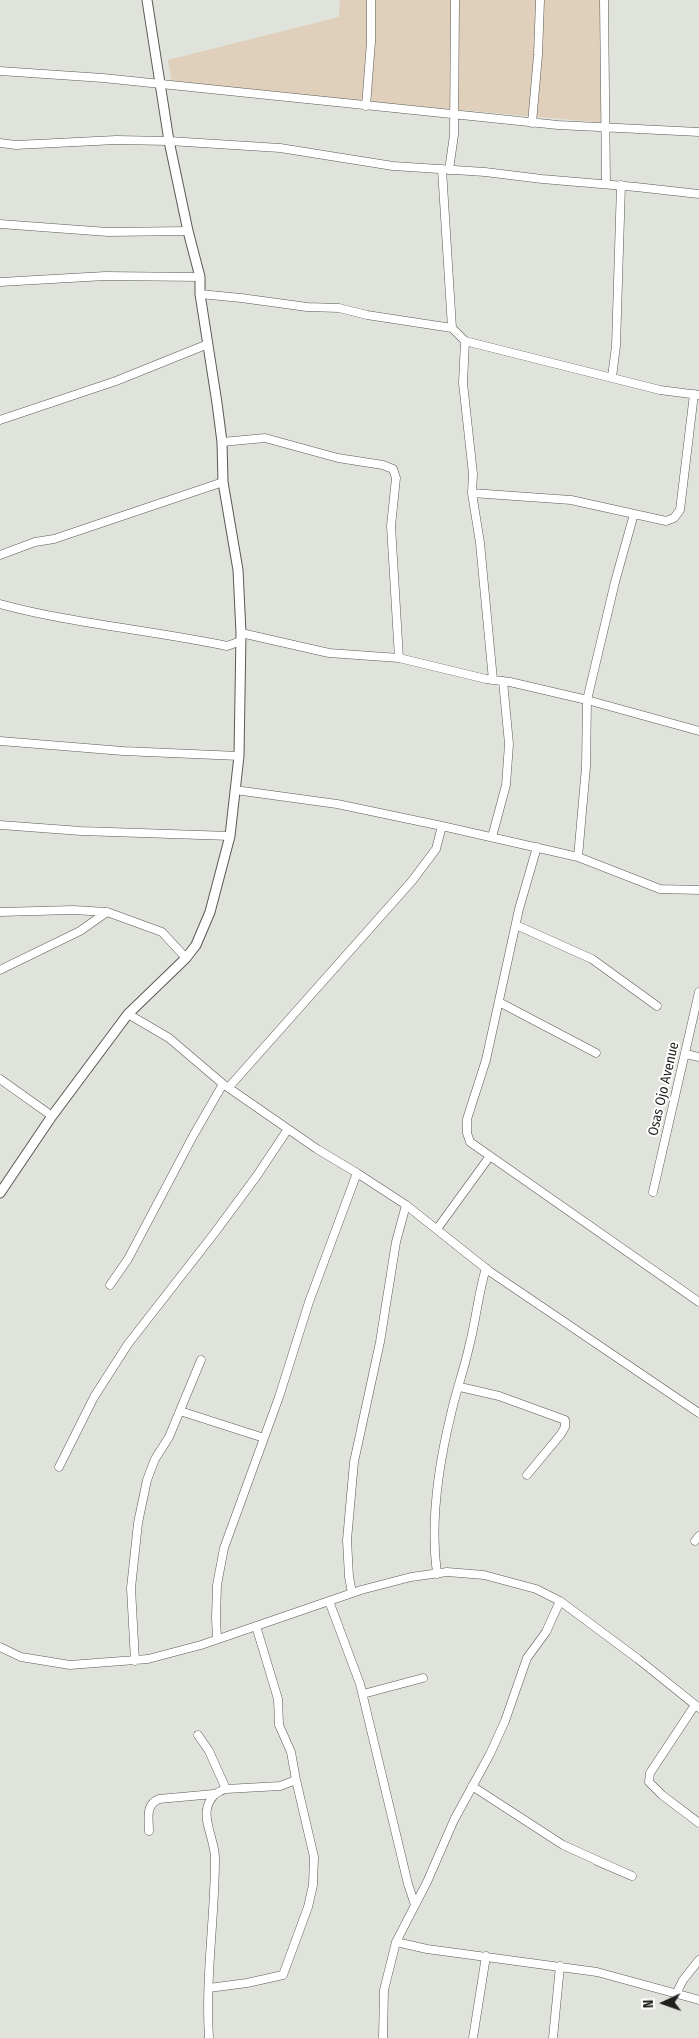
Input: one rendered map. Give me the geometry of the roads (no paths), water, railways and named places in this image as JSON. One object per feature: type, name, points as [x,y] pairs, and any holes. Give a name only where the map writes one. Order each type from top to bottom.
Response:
[{"type":"street","points":[[0,1193],[52,1116],[128,1014],[186,958],[196,945],[210,912],[230,836],[239,756],[241,637],[238,570],[223,482],[222,442],[200,294],[200,277],[169,141],[147,0]]},
{"type":"street","points":[[366,106],[371,42],[371,0]]},
{"type":"street","points":[[452,328],[445,169],[454,136],[455,0]]},
{"type":"street","points":[[532,123],[538,55],[540,0]]},
{"type":"street","points":[[604,0],[606,184]]},
{"type":"street","points":[[0,71],[51,73],[160,83],[532,123],[699,132]]},
{"type":"street","points":[[0,143],[16,145],[116,140],[169,141],[280,148],[393,166],[445,169],[699,194]]},
{"type":"street","points":[[612,377],[617,338],[621,186]]},
{"type":"street","points":[[0,224],[108,232],[188,231]]},
{"type":"street","points":[[0,282],[105,276],[200,277]]},
{"type":"street","points":[[200,294],[307,307],[339,308],[368,315],[452,328],[466,341],[660,390],[696,395],[680,510],[674,518],[666,521],[571,500],[472,493]]},
{"type":"street","points":[[466,341],[463,383],[473,474],[472,493],[480,543],[493,680]]},
{"type":"street","points":[[0,420],[116,381],[208,344]]},
{"type":"street","points":[[222,442],[265,438],[338,458],[383,465],[393,469],[396,478],[391,526],[399,658]]},
{"type":"street","points":[[0,555],[35,542],[54,539],[223,482]]},
{"type":"street","points":[[578,858],[586,767],[587,700],[615,582],[634,514]]},
{"type":"street","points":[[0,604],[37,614],[128,627],[227,646],[241,637],[329,653],[399,658],[587,700],[699,731]]},
{"type":"street","points":[[492,837],[506,786],[509,744],[504,681]]},
{"type":"street","points":[[0,741],[123,751],[239,756]]},
{"type":"street","points":[[235,790],[337,804],[442,826],[578,858],[660,888],[699,890]]},
{"type":"street","points":[[0,825],[81,831],[230,836]]},
{"type":"street","points":[[110,1285],[128,1259],[193,1136],[226,1086],[412,881],[436,849],[442,826]]},
{"type":"street","points":[[536,847],[516,925],[486,1060],[467,1118],[467,1133],[470,1142],[699,1302]]},
{"type":"street","points":[[0,912],[73,910],[107,912],[162,932],[186,958]]},
{"type":"street","points":[[0,970],[80,931],[107,912]]},
{"type":"street","points":[[516,925],[592,959],[656,1006]]},
{"type":"street","name":"Osas Ojo Avenue","points":[[653,1192],[699,992]]},
{"type":"street","points":[[499,1002],[596,1053]]},
{"type":"street","points":[[128,1014],[169,1038],[226,1086],[317,1150],[358,1173],[406,1205],[486,1268],[699,1413]]},
{"type":"street","points":[[686,1054],[699,1057]]},
{"type":"street","points":[[0,1079],[52,1116]]},
{"type":"street","points":[[59,1467],[94,1397],[115,1363],[245,1192],[288,1129]]},
{"type":"street","points":[[437,1229],[490,1156]]},
{"type":"street","points":[[217,1639],[217,1584],[224,1548],[279,1397],[309,1302],[358,1173]]},
{"type":"street","points":[[352,1593],[347,1540],[354,1462],[380,1342],[396,1242],[406,1205]]},
{"type":"street","points":[[437,1574],[435,1560],[438,1481],[451,1412],[460,1387],[471,1342],[480,1286],[486,1268]]},
{"type":"street","points":[[135,1661],[131,1588],[138,1523],[151,1467],[169,1437],[201,1360]]},
{"type":"street","points":[[460,1387],[499,1396],[565,1420],[565,1427],[561,1434],[527,1475]]},
{"type":"street","points":[[180,1411],[264,1438]]},
{"type":"street","points":[[0,1646],[21,1657],[52,1663],[70,1665],[135,1661],[178,1652],[352,1593],[412,1577],[447,1572],[484,1575],[536,1589],[560,1601],[697,1706],[650,1773],[648,1782],[699,1823]]},
{"type":"street","points":[[329,1601],[354,1664],[363,1694],[408,1884],[415,1905]]},
{"type":"street","points":[[383,2038],[384,1990],[396,1942],[428,1882],[454,1820],[505,1721],[527,1658],[546,1632],[560,1601]]},
{"type":"street","points":[[209,1988],[280,1977],[286,1970],[290,1952],[308,1907],[314,1875],[314,1858],[310,1834],[291,1752],[280,1725],[280,1711],[276,1691],[256,1626]]},
{"type":"street","points":[[363,1694],[423,1678]]},
{"type":"street","points":[[198,1734],[209,1751],[226,1789]]},
{"type":"street","points":[[149,1831],[148,1810],[153,1802],[159,1799],[214,1794],[226,1789],[280,1786],[296,1780]]},
{"type":"street","points":[[472,1786],[563,1846],[632,1876]]},
{"type":"street","points":[[209,2038],[209,1988],[215,1850],[206,1814],[209,1801],[214,1794]]},
{"type":"street","points":[[597,1861],[632,1876]]},
{"type":"street","points":[[615,1867],[632,1876]]},
{"type":"street","points":[[396,1942],[427,1949],[560,1966],[624,1978],[699,2000]]},
{"type":"street","points":[[473,2038],[486,1956]]},
{"type":"street","points":[[676,1994],[683,1980],[699,1960]]},
{"type":"street","points":[[553,2038],[560,1966]]}]
